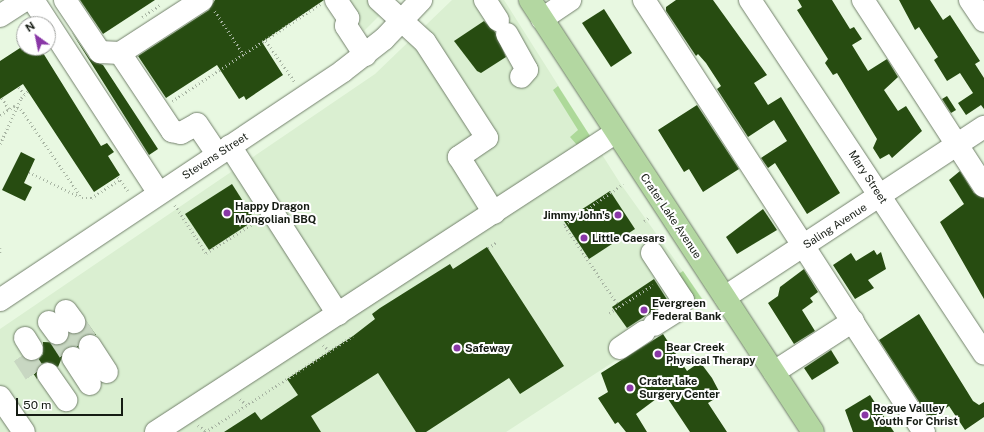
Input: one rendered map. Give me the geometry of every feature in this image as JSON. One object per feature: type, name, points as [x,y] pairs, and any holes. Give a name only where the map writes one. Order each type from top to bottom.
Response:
[{"type":"main road","name":"Crater Lake Avenue","points":[[530,0],[615,133],[774,372],[811,432]]},
{"type":"street","points":[[0,16],[25,0]]},
{"type":"street","points":[[33,0],[167,199]]},
{"type":"street","points":[[65,0],[100,52],[120,53],[208,4]]},
{"type":"street","points":[[336,0],[348,18],[346,26],[365,55]]},
{"type":"street","points":[[379,0],[424,42],[487,138],[459,156],[494,213]]},
{"type":"street","name":"Stevens Street","points":[[0,300],[167,199],[224,150],[365,55],[421,0]]},
{"type":"street","points":[[542,19],[570,0]]},
{"type":"street","points":[[644,0],[924,432]]},
{"type":"street","name":"Mary Street","points":[[750,0],[984,354]]},
{"type":"street","points":[[862,0],[958,144],[984,186]]},
{"type":"street","points":[[970,0],[984,21]]},
{"type":"street","points":[[499,17],[524,73]]},
{"type":"street","points":[[120,53],[172,131],[182,133],[197,124],[224,150],[338,314]]},
{"type":"street","name":"Saling Avenue","points":[[725,297],[984,127]]},
{"type":"street","points":[[156,432],[615,133]]},
{"type":"street","points":[[620,348],[682,306],[681,295],[652,253]]},
{"type":"street","points":[[774,372],[853,321]]},
{"type":"street","points":[[85,350],[102,376]]},
{"type":"street","points":[[44,377],[61,403]]},
{"type":"street","points":[[0,396],[24,432]]},
{"type":"path","points":[[164,106],[323,3],[322,0]]},
{"type":"path","points":[[137,20],[163,3]]},
{"type":"path","points":[[208,4],[244,54]]},
{"type":"path","points":[[266,40],[295,83]]},
{"type":"path","points":[[19,87],[24,94]]},
{"type":"path","points":[[0,144],[24,94],[28,92]]},
{"type":"path","points":[[2,98],[9,110]]},
{"type":"path","points":[[0,115],[18,106]]},
{"type":"path","points":[[18,106],[78,196]]},
{"type":"path","points":[[29,172],[78,196],[91,198],[119,178],[128,192]]},
{"type":"path","points":[[619,307],[564,225],[623,184]]},
{"type":"path","points":[[167,199],[206,253],[254,223]]},
{"type":"path","points":[[644,221],[648,218]]},
{"type":"path","points":[[488,248],[497,242]]},
{"type":"path","points":[[0,248],[0,253]]},
{"type":"path","points":[[609,312],[668,276]]},
{"type":"path","points":[[205,431],[329,350],[354,336]]},
{"type":"shaded area","points":[[344,0],[395,0],[364,31]]},
{"type":"shaded area","points":[[452,0],[504,0],[620,183],[705,302],[506,432],[0,432],[0,329],[375,74]]},
{"type":"green space","points":[[558,86],[590,136],[577,145],[570,137],[578,130],[553,90]]},
{"type":"green space","points":[[683,271],[704,302],[695,307],[690,308],[674,277]]},
{"type":"building","points":[[80,0],[155,0],[103,34]]},
{"type":"building","points":[[215,0],[324,0],[262,42],[283,75],[246,100],[244,96],[239,99],[217,65],[166,98],[138,56],[209,10]]},
{"type":"building","points":[[676,0],[713,0],[767,75],[754,83],[768,105],[781,97],[840,193],[807,214],[775,163],[768,168],[761,158],[787,141],[774,120],[748,137],[717,89],[721,86],[706,63],[698,54],[696,56],[666,11],[666,7]]},
{"type":"building","points":[[798,0],[832,0],[850,29],[854,27],[862,39],[852,45],[868,71],[887,59],[898,77],[884,90],[898,111],[906,106],[922,131],[892,158],[889,154],[880,159],[873,148],[877,139],[837,73],[833,75],[825,63],[828,59],[797,10],[802,7]]},
{"type":"building","points":[[899,0],[930,0],[943,20],[950,15],[980,61],[975,64],[984,78],[984,109],[981,105],[966,115],[958,103],[973,93],[960,73],[947,81],[934,60],[938,57],[919,27],[915,30]]},
{"type":"building","points":[[604,9],[632,53],[611,67],[582,23]]},
{"type":"building","points":[[484,21],[495,32],[506,57],[481,73],[477,71],[454,41]]},
{"type":"building","points":[[71,31],[90,59],[103,65],[158,149],[149,155]]},
{"type":"building","points":[[16,51],[16,56],[45,56],[101,146],[107,143],[114,152],[108,156],[120,175],[94,192],[23,84],[0,99],[0,61]]},
{"type":"building","points":[[947,96],[956,110],[951,113],[942,99]]},
{"type":"building","points":[[697,105],[739,169],[703,192],[689,169],[684,172],[658,130]]},
{"type":"building","points":[[21,152],[35,159],[24,183],[32,187],[25,201],[2,190]]},
{"type":"building","points":[[960,171],[974,193],[984,198],[984,299],[940,222],[964,204],[949,180]]},
{"type":"building","name":"Happy Dragon Mongolian BBQ","points":[[232,184],[255,220],[209,250],[185,214]]},
{"type":"building","points":[[610,191],[635,229],[589,259],[564,221]]},
{"type":"building","points":[[763,209],[777,230],[737,254],[726,237]]},
{"type":"building","name":"Safeway","points":[[487,247],[564,366],[520,394],[509,378],[426,432],[416,432],[378,373],[311,416],[321,432],[224,432],[255,412],[261,420],[298,395],[287,379],[353,336],[375,319],[372,314],[380,308],[450,264],[453,269]]},
{"type":"building","points":[[874,250],[877,255],[881,252],[886,269],[868,280],[874,288],[855,299],[833,265],[851,253],[856,261]]},
{"type":"building","points":[[804,269],[818,292],[810,298],[813,302],[802,310],[815,331],[794,344],[768,303],[778,296],[780,287]]},
{"type":"building","name":"Evergreen Federal Bank","points":[[654,279],[668,301],[627,328],[612,307]]},
{"type":"building","points":[[919,314],[973,401],[979,405],[984,402],[984,417],[965,430],[949,406],[930,419],[879,340]]},
{"type":"building","points":[[86,321],[96,335],[84,335],[78,347],[66,348],[58,367],[47,362],[41,364],[37,379],[22,357],[32,361],[38,360],[43,354],[43,342],[64,343],[69,333],[82,332]]},
{"type":"building","points":[[663,334],[687,371],[700,362],[712,378],[721,395],[708,403],[727,432],[690,432],[664,393],[636,414],[647,432],[626,432],[618,422],[615,424],[598,398],[608,392],[601,373]]},
{"type":"building","points":[[831,350],[839,363],[812,380],[804,368]]},
{"type":"building","name":"Rogue Vallley Youth For Christ","points":[[870,395],[894,432],[853,432],[845,410]]},
{"type":"tunnel","points":[[74,322],[90,346]]},
{"type":"tunnel","points":[[57,333],[73,358]]},
{"type":"tunnel","points":[[23,355],[39,380]]},
{"type":"place","name":"Happy Dragon Mongolian BBQ","points":[[227,213]]},
{"type":"place","name":"Jimmy John's","points":[[618,215]]},
{"type":"place","name":"Little Caesars","points":[[584,238]]},
{"type":"place","name":"Evergreen Federal Bank","points":[[644,310]]},
{"type":"place","name":"Safeway","points":[[457,348]]},
{"type":"place","name":"Bear Creek Physical Therapy","points":[[658,354]]},
{"type":"place","name":"Crater lake Surgery Center","points":[[630,388]]},
{"type":"place","name":"Rogue Vallley Youth For Christ","points":[[865,415]]}]
